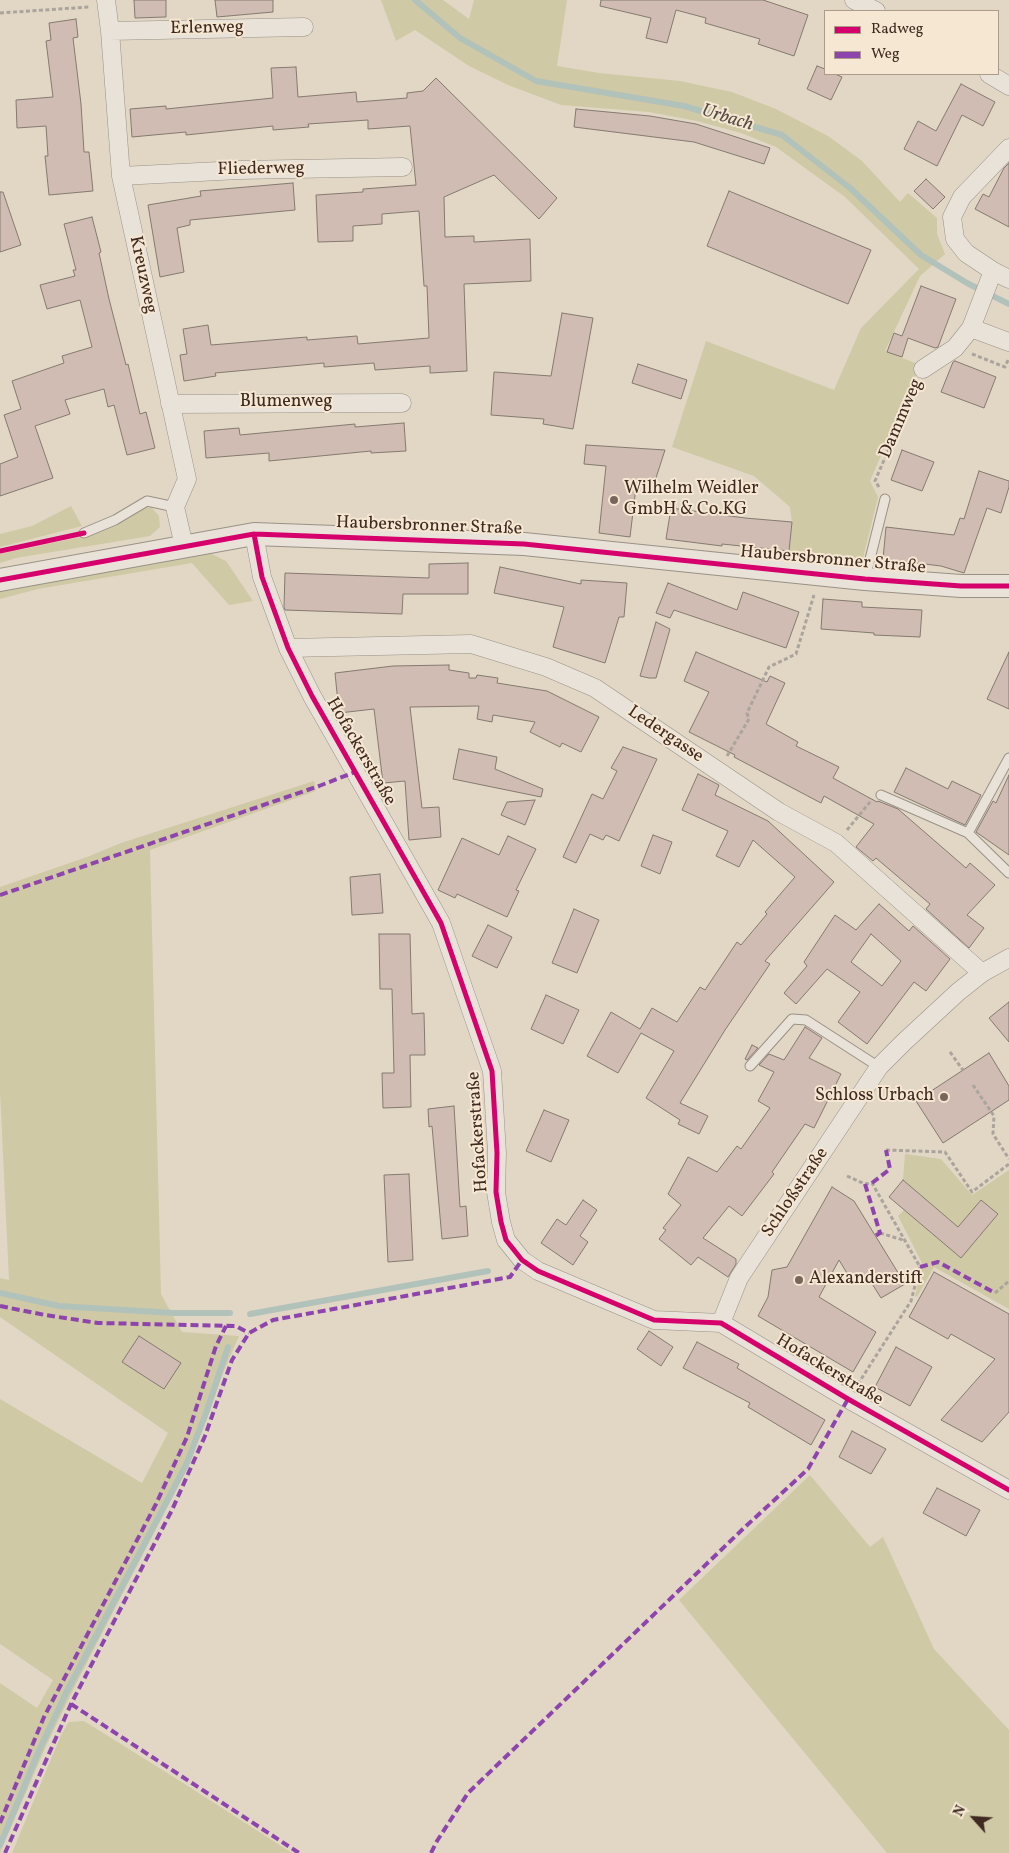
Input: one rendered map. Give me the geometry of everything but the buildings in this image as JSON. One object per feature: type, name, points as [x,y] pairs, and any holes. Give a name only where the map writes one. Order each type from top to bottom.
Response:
[{"type":"street","points":[[854,0],[874,10]]},
{"type":"street","name":"Kreuzweg","points":[[106,3],[110,31],[120,176],[187,479],[175,507]]},
{"type":"street","name":"Erlenweg","points":[[110,31],[304,27]]},
{"type":"street","points":[[991,75],[1009,86]]},
{"type":"street","points":[[1009,148],[962,197],[952,217],[955,239],[966,253],[990,277],[1009,279]]},
{"type":"street","name":"Fliederweg","points":[[120,176],[239,170],[402,167]]},
{"type":"street","name":"Dammweg","points":[[923,369],[955,348],[971,328],[990,277]]},
{"type":"street","points":[[971,328],[1009,342]]},
{"type":"street","name":"Blumenweg","points":[[170,404],[402,403]]},
{"type":"street","points":[[175,507],[184,546]]},
{"type":"street","name":"Haubersbronner Straße","points":[[0,580],[254,534],[524,544],[814,575],[961,586],[1009,586]]},
{"type":"street","name":"Hofackerstraße","points":[[254,534],[262,577],[288,648],[312,696],[441,923],[492,1071],[497,1153],[496,1192],[506,1240],[522,1260],[538,1271],[654,1320],[721,1323],[848,1399],[1009,1490]]},
{"type":"street","name":"Ledergasse","points":[[288,648],[471,644],[546,666],[595,688],[779,812],[836,843],[982,973]]},
{"type":"street","name":"Schloßstraße","points":[[721,1323],[739,1278],[879,1067],[951,998],[982,973],[1009,958]]},
{"type":"lane","name":"Haubersbronner Straße","points":[[865,579],[885,499]]},
{"type":"lane","points":[[84,533],[115,520],[147,501],[175,507]]},
{"type":"lane","points":[[968,834],[1009,758]]},
{"type":"lane","points":[[881,795],[968,834],[1009,873]]},
{"type":"lane","points":[[750,1066],[792,1019],[806,1020],[879,1067]]},
{"type":"path","points":[[0,14],[106,3]]},
{"type":"path","points":[[955,348],[1005,367],[1009,357]]},
{"type":"path","points":[[717,770],[749,719],[747,712],[769,667],[796,654],[814,599],[814,575]]},
{"type":"path","points":[[836,843],[874,798],[881,795]]},
{"type":"path","points":[[950,1052],[963,1070]]},
{"type":"path","points":[[973,1085],[994,1116],[993,1134],[1009,1159]]},
{"type":"path","points":[[886,1150],[945,1152],[972,1192],[1009,1164]]},
{"type":"path","points":[[847,1176],[865,1184],[872,1183],[920,1267],[911,1301],[848,1399]]},
{"type":"path","points":[[880,1233],[904,1240]]},
{"type":"path","points":[[995,1293],[1009,1281]]},
{"type":"shaded area","points":[[381,0],[443,0],[469,19],[474,0],[567,0],[557,66],[599,73],[680,81],[732,92],[776,109],[828,136],[862,161],[900,202],[908,193],[937,218],[937,234],[945,254],[920,276],[885,351],[920,365],[870,481],[878,497],[862,562],[789,555],[792,522],[790,507],[754,476],[672,447],[706,341],[834,390],[861,328],[919,269],[845,197],[776,147],[741,133],[697,121],[649,112],[561,105],[508,85],[469,66],[415,30],[396,41]]},
{"type":"shaded area","points":[[71,506],[82,526],[0,547],[0,534],[32,526]]},
{"type":"shaded area","points":[[151,507],[159,516],[160,527],[150,536],[16,558],[0,563],[0,554],[90,535],[118,524],[142,508]]},
{"type":"shaded area","points":[[212,554],[226,561],[253,601],[229,605],[192,563],[38,589],[0,599],[0,587],[179,555]]},
{"type":"shaded area","points":[[314,781],[316,791],[150,850],[161,1294],[182,1332],[239,1336],[223,1373],[189,1465],[77,1682],[46,1746],[0,1853],[0,1683],[37,1708],[53,1680],[0,1644],[0,1399],[142,1483],[168,1433],[0,1317],[0,1278],[9,1280],[0,1091],[0,887],[87,857],[121,843]]},
{"type":"shaded area","points":[[905,1154],[941,1159],[972,1195],[1009,1170],[1009,1309],[934,1267],[917,1297],[915,1296],[923,1265],[898,1216],[904,1210],[961,1258],[998,1214],[981,1200],[958,1227],[903,1180]]},
{"type":"shaded area","points":[[810,1475],[870,1547],[883,1537],[934,1649],[1009,1730],[1009,1853],[887,1853],[679,1600]]},
{"type":"shaded area","points":[[84,1721],[292,1853],[12,1853],[61,1735],[69,1722]]},
{"type":"waterway","name":"Urbach","points":[[415,0],[460,38],[536,81],[684,106],[782,135],[850,188],[921,255],[967,283],[1009,304]]},
{"type":"waterway","points":[[250,1314],[488,1271]]},
{"type":"waterway","points":[[0,1293],[59,1306],[174,1313],[230,1313]]},
{"type":"waterway","points":[[0,1845],[38,1753],[66,1693],[186,1465],[228,1347]]},
{"type":"marked path","points":[[0,895],[355,772]]},
{"type":"marked path","points":[[872,1183],[890,1169],[886,1150]]},
{"type":"marked path","points":[[865,1184],[880,1233],[875,1236]]},
{"type":"marked path","points":[[5,1853],[71,1704],[172,1510],[205,1436],[232,1360],[249,1333],[273,1320],[510,1277],[522,1260]]},
{"type":"marked path","points":[[920,1267],[938,1262],[995,1293]]},
{"type":"marked path","points":[[0,1306],[98,1323],[236,1326],[249,1333]]},
{"type":"marked path","points":[[0,1823],[44,1717],[156,1504],[187,1437],[216,1346],[226,1326]]},
{"type":"marked path","points":[[431,1853],[468,1793],[808,1469],[848,1399]]},
{"type":"marked path","points":[[71,1704],[299,1853]]},
{"type":"cycle path","points":[[0,551],[84,533]]},
{"type":"cycle path","points":[[254,534],[262,577],[288,648],[312,696],[441,923],[492,1071],[497,1153],[496,1192],[506,1240],[522,1260],[538,1271],[654,1320],[721,1323],[848,1399],[1009,1490]]},
{"type":"cycle path","points":[[0,580],[254,534],[524,544],[865,579],[961,586],[1009,586]]},
{"type":"place","name":"Wilhelm Weidler GmbH & Co.KG","points":[[614,500]]},
{"type":"place","name":"Schloss Urbach","points":[[944,1097]]},
{"type":"place","name":"Alexanderstift","points":[[799,1280]]}]
